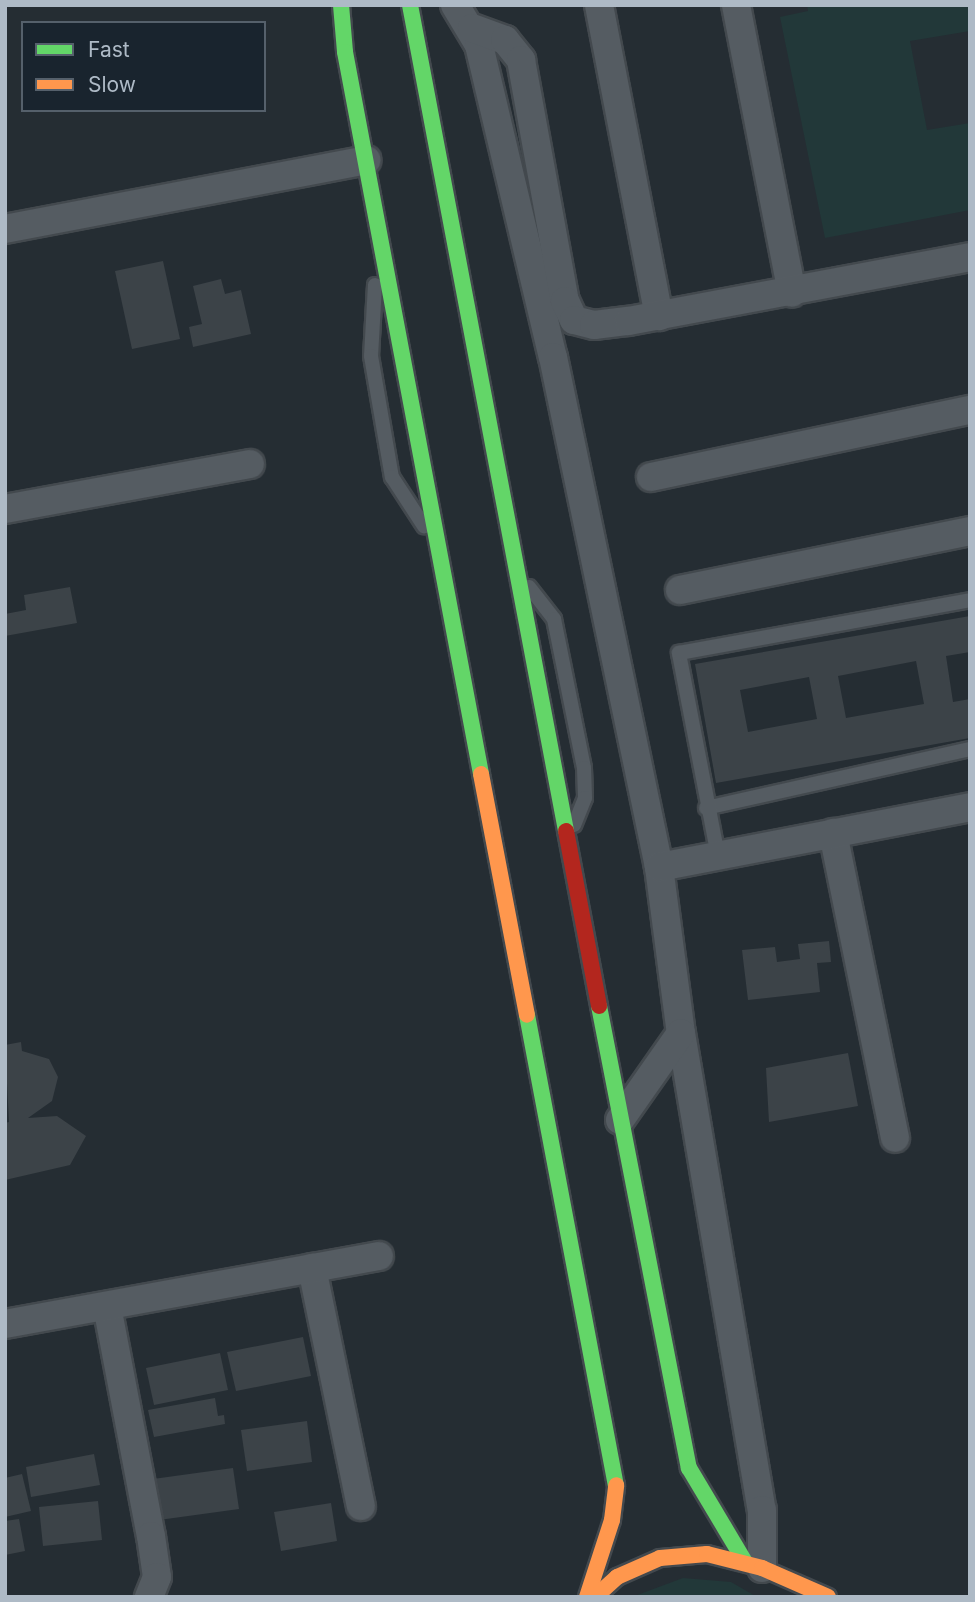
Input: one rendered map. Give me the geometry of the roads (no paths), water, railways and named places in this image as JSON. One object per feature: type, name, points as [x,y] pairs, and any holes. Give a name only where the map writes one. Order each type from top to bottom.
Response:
[{"type":"street","points":[[341,5],[366,160],[616,1486],[612,1520],[587,1597]]},
{"type":"street","points":[[410,5],[566,840],[689,1468],[763,1570],[797,1597]]},
{"type":"street","points":[[455,5],[472,28],[552,357],[659,867],[681,1033],[762,1510],[763,1570]]},
{"type":"street","points":[[598,5],[659,316]]},
{"type":"street","points":[[736,5],[792,293]]},
{"type":"street","points":[[472,28],[505,40],[521,60],[568,312],[574,320],[594,325],[659,316],[792,293],[970,257]]},
{"type":"street","points":[[5,229],[366,160]]},
{"type":"street","points":[[651,477],[970,410]]},
{"type":"street","points":[[5,509],[250,464]]},
{"type":"street","points":[[680,590],[970,531]]},
{"type":"street","points":[[659,867],[970,807]]},
{"type":"street","points":[[833,833],[895,1138]]},
{"type":"street","points":[[620,1119],[681,1033]]},
{"type":"street","points":[[5,1324],[379,1256]]},
{"type":"street","points":[[312,1268],[361,1506]]},
{"type":"street","points":[[107,1306],[157,1577],[149,1597]]},
{"type":"street","points":[[595,1597],[617,1577],[660,1558],[707,1554],[763,1570],[828,1597]]},
{"type":"lane","points":[[382,246],[370,315],[371,356],[392,477],[439,545]]},
{"type":"lane","points":[[516,574],[542,598],[554,619],[584,768],[585,799],[566,840]]},
{"type":"lane","points":[[718,856],[706,808],[679,653],[970,600]]},
{"type":"lane","points":[[706,808],[970,749]]}]
